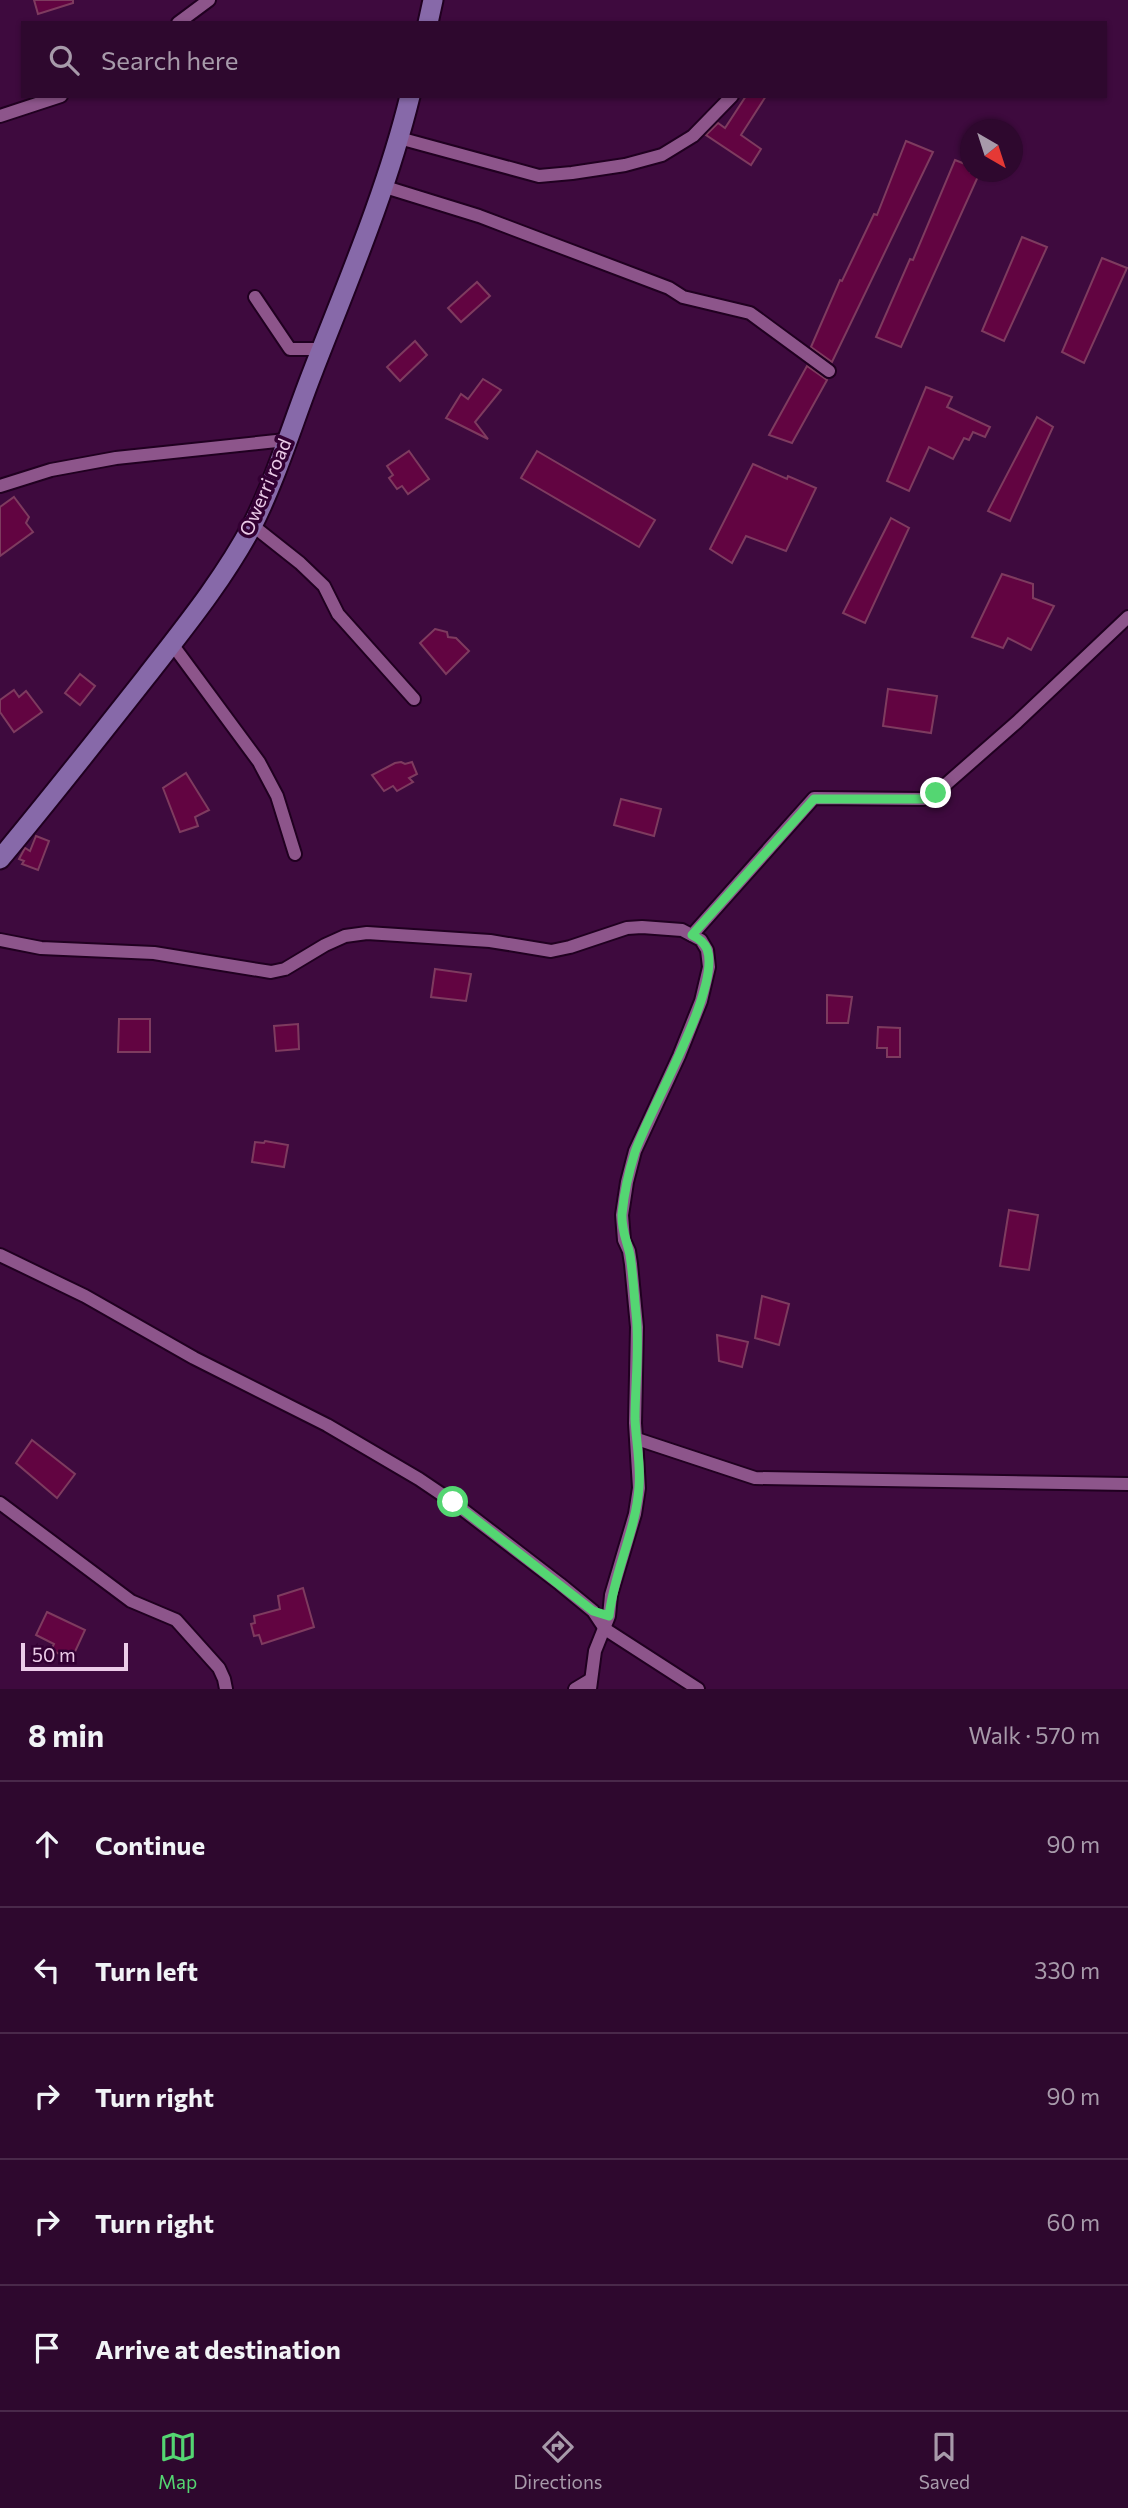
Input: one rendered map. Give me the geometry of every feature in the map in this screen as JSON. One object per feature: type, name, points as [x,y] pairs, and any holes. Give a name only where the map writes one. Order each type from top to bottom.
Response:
[{"type":"main road","points":[[428,21],[433,0]]},
{"type":"main road","name":"Owerri road","points":[[0,859],[172,644],[221,577],[252,525],[273,477],[382,186],[409,98]]},
{"type":"street","points":[[181,21],[209,0]]},
{"type":"street","points":[[0,116],[55,98]]},
{"type":"street","points":[[399,138],[539,176],[572,173],[625,165],[662,155],[693,136],[730,98]]},
{"type":"street","points":[[382,186],[480,216],[669,288],[682,297],[750,313],[829,370]]},
{"type":"street","points":[[255,297],[290,349],[321,349]]},
{"type":"street","points":[[2,487],[51,470],[116,458],[286,440]]},
{"type":"street","points":[[252,525],[324,586],[338,614],[414,699]]},
{"type":"street","points":[[692,935],[814,799],[923,799],[936,793],[1017,722],[1128,617]]},
{"type":"street","points":[[172,644],[259,762],[277,796],[295,854]]},
{"type":"street","points":[[0,940],[41,948],[154,953],[271,972],[285,970],[345,936],[367,933],[491,941],[551,951],[627,928],[666,928],[701,940],[707,950],[709,967],[701,1002],[635,1151],[627,1182],[622,1215],[624,1240],[631,1264],[637,1327],[639,1488],[635,1514],[611,1595],[607,1622],[595,1651],[590,1685],[575,1689]]},
{"type":"street","points":[[0,1255],[85,1296],[194,1358],[327,1425],[419,1479],[489,1529],[607,1622],[698,1689]]},
{"type":"street","points":[[637,1439],[755,1478],[1128,1484]]},
{"type":"street","points":[[0,1503],[131,1601],[176,1620],[219,1668],[225,1679],[226,1689]]},
{"type":"building","points":[[34,0],[73,0],[73,3],[38,14]]},
{"type":"building","points":[[745,98],[765,98],[741,135],[761,149],[751,165],[706,135],[718,123],[725,128]]},
{"type":"building","points":[[906,141],[933,152],[832,362],[811,347],[840,280],[842,281],[874,214],[877,215]]},
{"type":"building","points":[[955,160],[960,162],[960,182],[975,182],[901,347],[876,337],[910,259],[913,260]]},
{"type":"building","points":[[1022,237],[1047,247],[1004,341],[982,331]]},
{"type":"building","points":[[1102,258],[1127,268],[1084,363],[1062,352]]},
{"type":"building","points":[[477,282],[490,296],[461,322],[448,308]]},
{"type":"building","points":[[415,341],[427,355],[400,381],[387,367]]},
{"type":"building","points":[[807,366],[827,380],[792,443],[769,435]]},
{"type":"building","points":[[483,379],[501,390],[475,422],[488,439],[446,418],[461,394],[468,399]]},
{"type":"building","points":[[926,387],[952,397],[947,407],[990,427],[985,437],[973,432],[969,440],[964,438],[953,459],[929,447],[909,491],[887,481]]},
{"type":"building","points":[[1037,417],[1053,427],[1010,521],[988,511]]},
{"type":"building","points":[[409,451],[429,479],[408,494],[402,486],[397,489],[389,478],[393,475],[387,466]]},
{"type":"building","points":[[537,451],[655,520],[639,547],[521,478]]},
{"type":"building","points":[[753,464],[816,488],[786,551],[746,536],[732,563],[710,549]]},
{"type":"building","points":[[14,497],[29,517],[26,523],[33,532],[0,556],[0,507]]},
{"type":"building","points":[[891,518],[909,528],[865,623],[843,613]]},
{"type":"building","points":[[1002,574],[1033,584],[1033,598],[1054,606],[1031,650],[1008,638],[1003,648],[972,637]]},
{"type":"building","points":[[435,629],[447,632],[448,637],[456,638],[469,651],[446,674],[420,643]]},
{"type":"building","points":[[80,674],[95,686],[80,705],[65,693]]},
{"type":"building","points":[[888,689],[937,696],[931,733],[883,726]]},
{"type":"building","points":[[14,690],[19,697],[26,691],[42,712],[14,732],[0,712],[0,700]]},
{"type":"building","points":[[401,762],[412,762],[417,774],[409,778],[413,782],[397,791],[393,786],[384,791],[372,775]]},
{"type":"building","points":[[186,773],[209,810],[195,817],[198,826],[180,832],[163,788]]},
{"type":"building","points":[[621,799],[661,809],[654,836],[614,825]]},
{"type":"building","points":[[36,836],[49,841],[38,870],[22,864],[24,861],[19,859],[25,848],[30,851]]},
{"type":"building","points":[[435,969],[471,974],[466,1001],[431,997]]},
{"type":"building","points":[[827,995],[852,997],[848,1023],[827,1023]]},
{"type":"building","points":[[119,1019],[150,1019],[150,1052],[118,1052]]},
{"type":"building","points":[[298,1024],[299,1049],[276,1051],[274,1026]]},
{"type":"building","points":[[878,1027],[900,1028],[900,1057],[887,1057],[887,1048],[877,1048]]},
{"type":"building","points":[[255,1142],[288,1145],[284,1167],[252,1162]]},
{"type":"building","points":[[1009,1210],[1038,1215],[1029,1270],[1000,1266]]},
{"type":"building","points":[[762,1296],[789,1304],[779,1345],[755,1338]]},
{"type":"building","points":[[717,1335],[748,1342],[742,1367],[719,1361]]},
{"type":"building","points":[[32,1440],[75,1474],[57,1498],[16,1463]]},
{"type":"building","points":[[303,1588],[314,1627],[262,1644],[259,1635],[254,1636],[251,1624],[255,1623],[254,1616],[280,1609],[278,1596]]},
{"type":"building","points":[[47,1612],[85,1630],[73,1656],[65,1653],[64,1656],[51,1650],[54,1644],[36,1635]]},
{"type":"route","points":[[453,1502],[593,1611],[609,1616],[611,1595],[635,1514],[639,1488],[635,1423],[636,1310],[622,1215],[635,1151],[701,1002],[709,967],[707,950],[701,940],[692,935],[814,799],[923,799],[936,793]]}]
